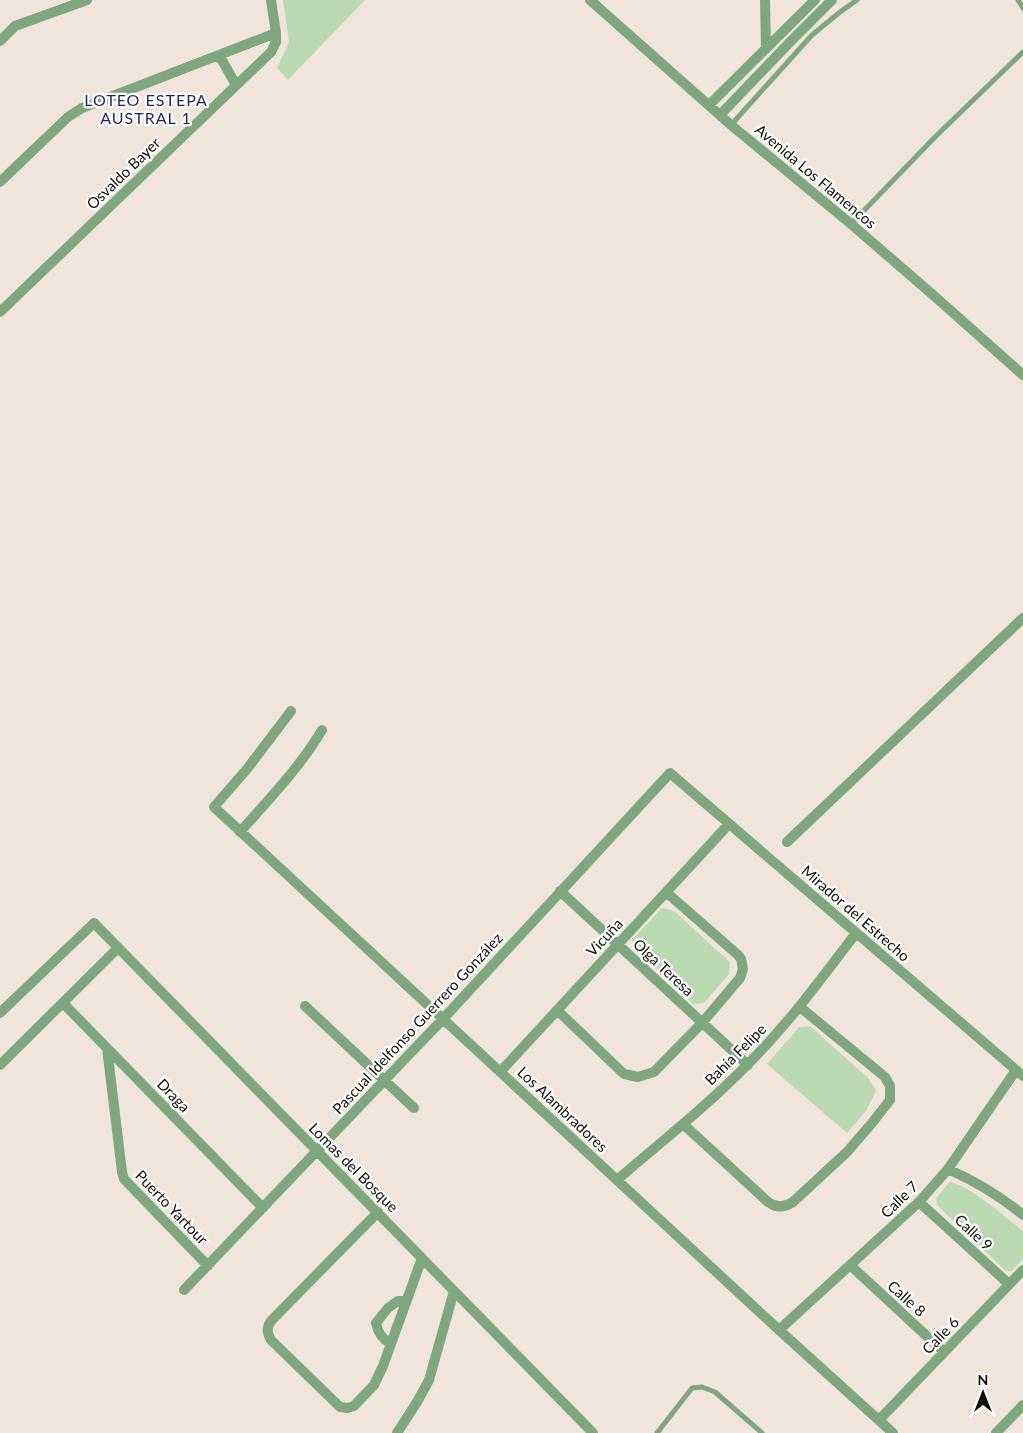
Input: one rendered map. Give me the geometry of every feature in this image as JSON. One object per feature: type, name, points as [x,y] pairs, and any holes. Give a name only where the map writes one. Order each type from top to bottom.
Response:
[{"type":"street","points":[[0,41],[15,26],[87,0]]},
{"type":"street","name":"Osvaldo Bayer","points":[[0,312],[271,52],[276,42],[276,33],[271,0]]},
{"type":"street","name":"Avenida Los Flamencos","points":[[590,0],[720,115],[851,224],[1023,375]]},
{"type":"street","points":[[764,0],[766,49]]},
{"type":"street","points":[[709,105],[815,0]]},
{"type":"street","points":[[720,115],[832,0]]},
{"type":"street","points":[[0,182],[68,117],[82,108],[276,33]]},
{"type":"street","points":[[219,55],[236,85]]},
{"type":"street","points":[[787,842],[1023,618]]},
{"type":"street","name":"Los Alambradores","points":[[291,711],[252,763],[214,807],[779,1330],[893,1433]]},
{"type":"street","points":[[240,832],[283,783],[313,745],[322,730]]},
{"type":"street","name":"Mirador del Estrecho","points":[[670,773],[1019,1073]]},
{"type":"street","name":"Pascual Idelfonso Guerrero González","points":[[184,1290],[443,1020],[670,773]]},
{"type":"street","name":"Vicuña","points":[[500,1071],[728,824]]},
{"type":"street","name":"Olga Teresa","points":[[560,891],[748,1065]]},
{"type":"street","points":[[557,1010],[624,1074],[638,1077],[654,1072],[702,1023],[740,978],[743,969],[742,964],[738,955],[666,892]]},
{"type":"street","name":"Lomas del Bosque","points":[[0,1014],[94,923],[593,1433]]},
{"type":"street","name":"Bahía Felipe","points":[[617,1180],[748,1065],[800,1007],[856,933]]},
{"type":"street","points":[[0,1066],[118,948]]},
{"type":"street","name":"Draga","points":[[63,1003],[263,1208]]},
{"type":"street","points":[[305,1006],[414,1108]]},
{"type":"street","points":[[683,1124],[772,1205],[783,1207],[793,1202],[847,1152],[890,1100],[890,1086],[885,1077],[800,1007]]},
{"type":"street","name":"Puerto Yartour","points":[[107,1048],[124,1179],[208,1266]]},
{"type":"street","name":"Calle 7","points":[[779,1330],[919,1202],[948,1169],[1019,1073]]},
{"type":"street","points":[[948,1169],[988,1189],[1023,1215]]},
{"type":"street","name":"Calle 9","points":[[919,1202],[1009,1284]]},
{"type":"street","points":[[378,1212],[271,1321],[267,1331],[271,1340],[340,1407],[354,1406],[374,1385],[383,1366],[422,1258]]},
{"type":"street","name":"Calle 8","points":[[850,1265],[944,1352]]},
{"type":"street","name":"Calle 6","points":[[879,1420],[1023,1270]]},
{"type":"street","points":[[397,1433],[429,1380],[454,1292]]},
{"type":"street","points":[[391,1344],[378,1331],[376,1323],[388,1308],[398,1301],[406,1301]]},
{"type":"street","points":[[996,1433],[1023,1405]]},
{"type":"lane","points":[[732,125],[812,35],[858,0]]},
{"type":"lane","points":[[1018,0],[1023,8]]},
{"type":"lane","points":[[851,224],[935,137],[1023,52]]},
{"type":"lane","points":[[657,1433],[692,1388],[702,1387],[714,1392],[762,1433]]},
{"type":"green space","points":[[283,0],[365,0],[288,80],[277,68],[289,42]]},
{"type":"green space","points":[[662,908],[674,911],[730,962],[729,974],[704,1003],[693,1004],[633,946],[632,940]]},
{"type":"green space","points":[[810,1026],[868,1078],[876,1091],[866,1111],[847,1133],[767,1064],[799,1027]]},
{"type":"green space","points":[[950,1182],[978,1196],[1023,1231],[1023,1259],[1012,1271],[1006,1271],[937,1205],[936,1198]]},
{"type":"district","name":"LOTEO ESTEPA AUSTRAL 1","points":[[146,108]]}]
